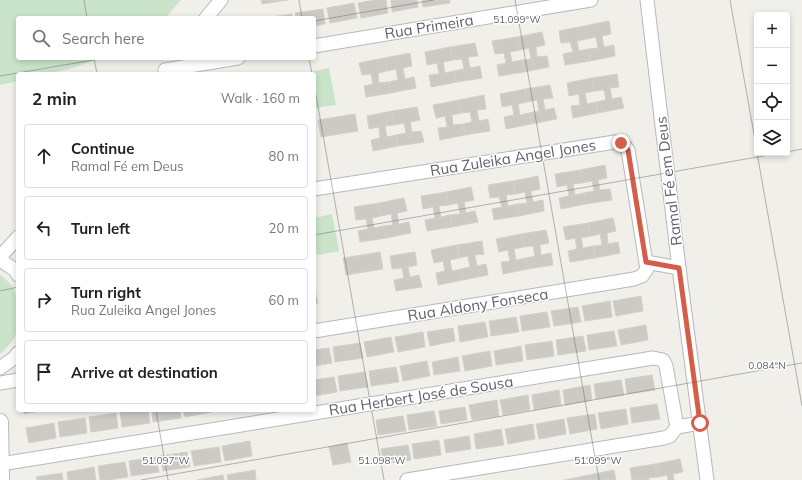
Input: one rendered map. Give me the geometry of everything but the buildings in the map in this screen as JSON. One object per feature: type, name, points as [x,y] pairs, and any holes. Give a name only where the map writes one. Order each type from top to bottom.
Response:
[{"type":"street","points":[[208,16],[221,0]]},
{"type":"street","name":"Rua Primeira","points":[[316,46],[591,0]]},
{"type":"street","name":"Ramal Fé em Deus","points":[[647,0],[679,268],[707,480]]},
{"type":"street","points":[[163,72],[172,60]]},
{"type":"street","points":[[163,72],[227,60]]},
{"type":"street","name":"Rua Zuleika Angel Jones","points":[[316,190],[615,142],[621,143],[626,146],[628,150],[646,262],[647,270],[642,276]]},
{"type":"street","points":[[0,257],[16,239]]},
{"type":"street","points":[[0,260],[16,272]]},
{"type":"street","points":[[646,262],[679,268]]},
{"type":"street","name":"Rua Aldony Fonseca","points":[[316,331],[634,279],[642,276]]},
{"type":"street","points":[[0,368],[16,356]]},
{"type":"street","name":"Rua Herbert José de Sousa","points":[[1,472],[653,358],[663,360],[666,366],[677,427]]},
{"type":"street","points":[[0,382],[16,380]]},
{"type":"street","points":[[0,422],[1,472]]},
{"type":"street","points":[[407,480],[664,438],[670,436],[677,427],[700,423]]},
{"type":"green space","points":[[0,0],[181,0],[167,16],[16,16],[16,60],[95,60],[69,69],[55,72],[16,72],[16,81],[0,85]]},
{"type":"green space","points":[[329,68],[336,105],[316,108],[316,72],[308,72]]},
{"type":"green space","points":[[332,214],[339,251],[317,255],[316,218]]},
{"type":"green space","points":[[0,275],[10,283],[16,295],[16,334],[9,345],[0,354]]},
{"type":"route","points":[[621,143],[626,146],[628,150],[646,262],[679,268],[700,423]]}]
